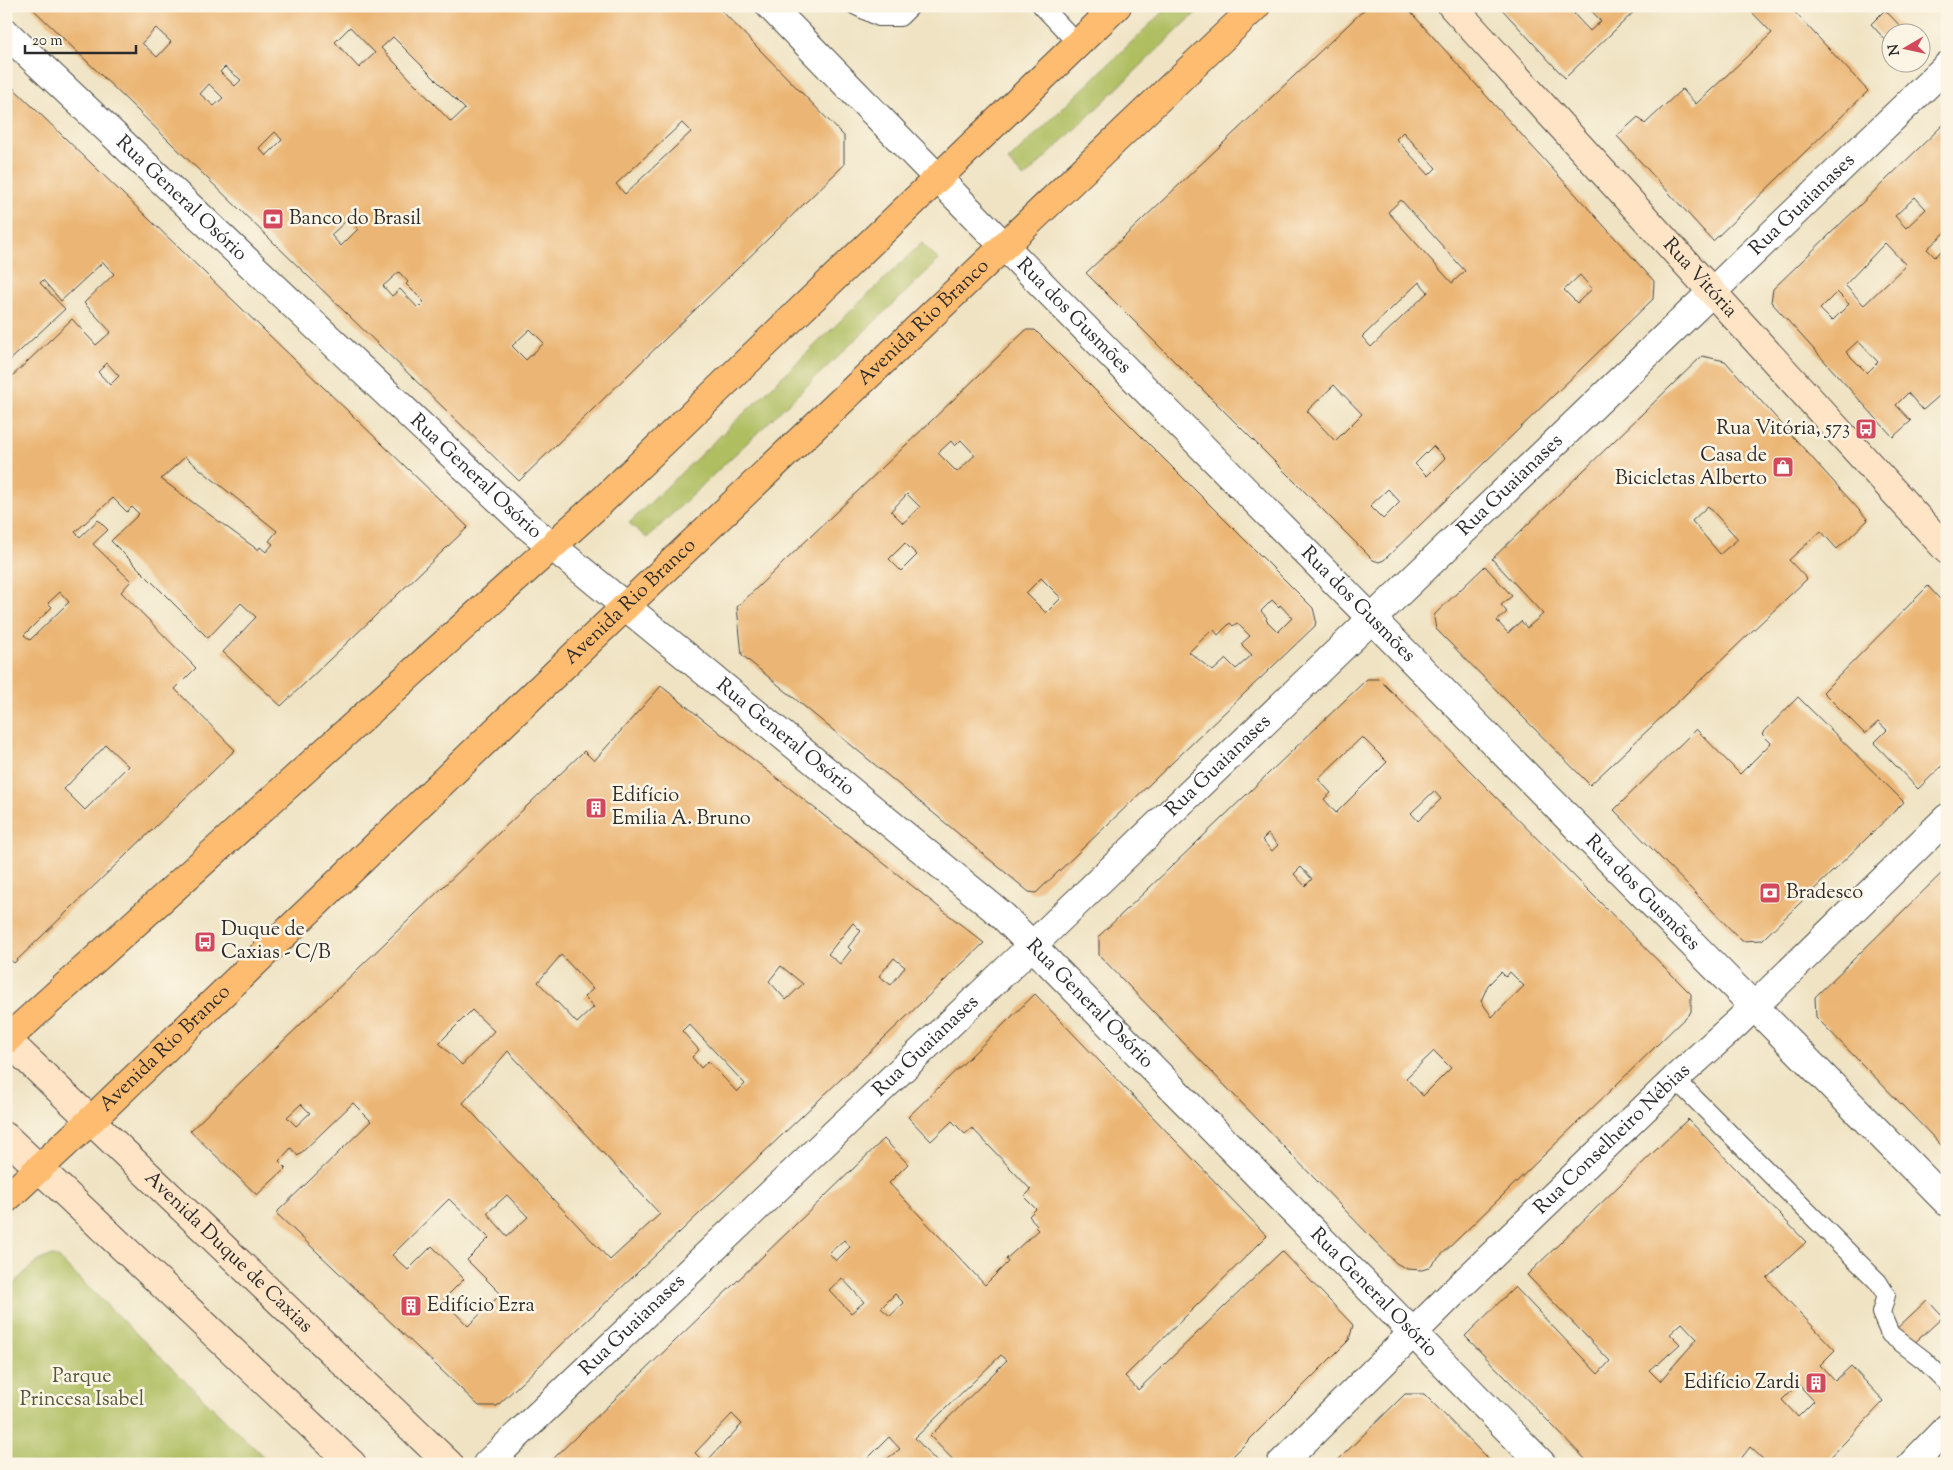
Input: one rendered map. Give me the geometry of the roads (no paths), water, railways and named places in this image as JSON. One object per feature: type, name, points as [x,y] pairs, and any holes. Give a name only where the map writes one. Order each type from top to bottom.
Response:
[{"type":"main road","points":[[6,1040],[602,501],[1117,6]]},
{"type":"main road","name":"Avenida Rio Branco","points":[[6,1199],[40,1169],[1256,6]]},
{"type":"main road","name":"Rua Vitória","points":[[1452,6],[1947,550]]},
{"type":"main road","name":"Avenida Duque de Caxias","points":[[6,1040],[449,1464]]},
{"type":"main road","points":[[6,1137],[352,1464]]},
{"type":"street","name":"Rua dos Gusmões","points":[[770,6],[938,179],[1947,1202]]},
{"type":"street","name":"Rua General Osório","points":[[6,34],[524,523],[1003,916],[1542,1464]]},
{"type":"street","name":"Rua Guaianases","points":[[487,1464],[1032,945],[1947,66]]},
{"type":"street","name":"Rua Conselheiro Nébias","points":[[1281,1464],[1675,1079],[1755,1006],[1947,818]]},
{"type":"street","points":[[1912,1464],[1947,1428]]},
{"type":"lane","points":[[856,6],[878,17],[900,17],[911,6]]},
{"type":"lane","points":[[1042,6],[1078,44]]},
{"type":"lane","points":[[1675,1079],[1878,1282],[1886,1295],[1881,1313],[1890,1334],[1924,1360],[1947,1382]]},
{"type":"place","name":"Banco do Brasil","points":[[273,219]]},
{"type":"place","name":"Rua Vitória, 573","points":[[1866,429]]},
{"type":"place","name":"Casa de Bicicletas Alberto","points":[[1783,467]]},
{"type":"place","name":"Edifício Emilia A. Bruno","points":[[596,808]]},
{"type":"place","name":"Bradesco","points":[[1770,893]]},
{"type":"place","name":"Duque de Caxias - C/B","points":[[205,942]]},
{"type":"place","name":"Edifício Ezra","points":[[411,1306]]},
{"type":"place","name":"Edifício Zardi","points":[[1816,1383]]},
{"type":"park label","name":"Parque Princesa Isabel","points":[[82,1388]]}]
